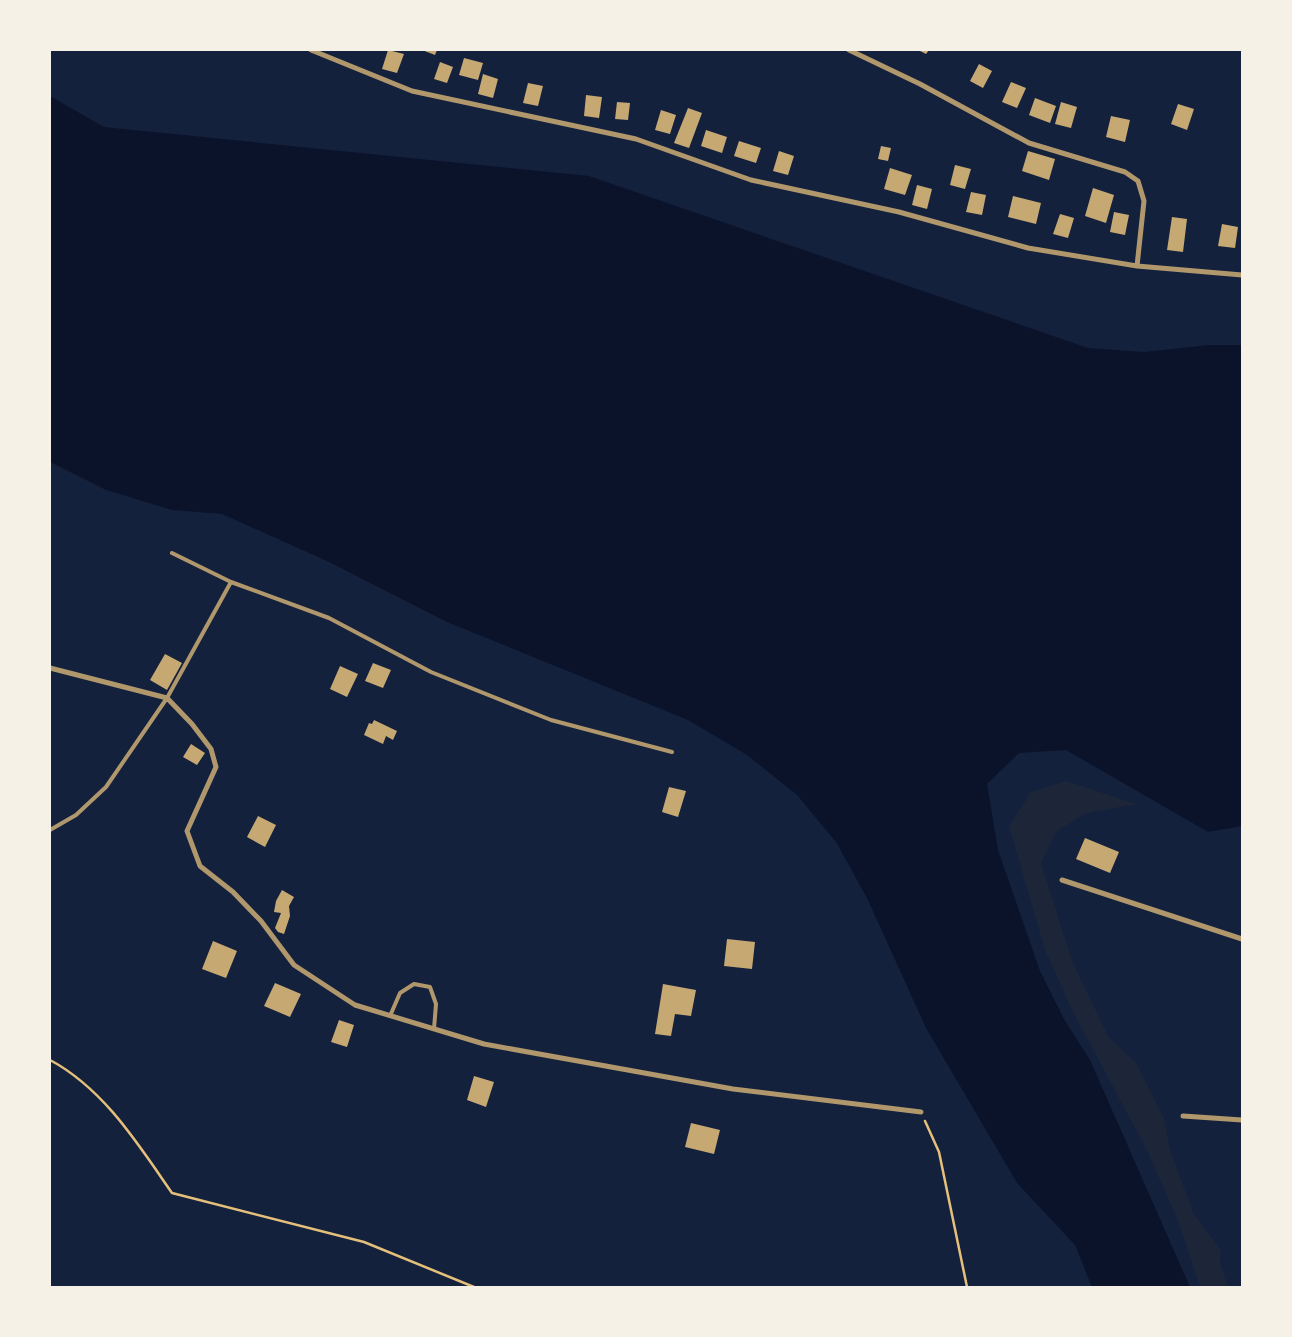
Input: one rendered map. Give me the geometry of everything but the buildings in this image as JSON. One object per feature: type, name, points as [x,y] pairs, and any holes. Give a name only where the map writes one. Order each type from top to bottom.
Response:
[{"type":"street","points":[[311,50],[412,91],[636,139],[751,180],[899,212],[1028,248],[1137,266],[1242,275]]},
{"type":"street","points":[[849,50],[920,84],[1029,143],[1125,172],[1138,181],[1144,201],[1137,266]]},
{"type":"street","points":[[50,668],[168,698],[192,724],[211,749],[216,767],[187,831],[200,866],[233,892],[262,921],[294,965],[355,1005],[484,1044],[733,1089],[921,1112]]},
{"type":"street","points":[[1062,880],[1242,938]]},
{"type":"street","points":[[1183,1116],[1242,1120]]},
{"type":"lane","points":[[172,553],[231,582],[329,618],[431,672],[551,720],[672,752]]},
{"type":"lane","points":[[50,830],[76,815],[106,787],[168,698],[231,582]]},
{"type":"lane","points":[[390,1016],[400,994],[414,984],[430,987],[436,1004],[434,1029]]},
{"type":"path","points":[[50,1060],[69,1070],[124,1124],[172,1193],[364,1242],[474,1287]]},
{"type":"path","points":[[921,1112],[939,1152],[967,1287]]},
{"type":"shaded area","points":[[50,96],[104,127],[589,176],[1088,348],[1144,352],[1209,345],[1242,345],[1242,826],[1208,832],[1066,750],[1019,753],[987,784],[998,850],[1040,971],[1064,1019],[1090,1060],[1190,1287],[1092,1287],[1075,1245],[1017,1183],[926,1028],[867,898],[836,842],[797,795],[747,755],[688,720],[447,622],[329,562],[222,514],[172,510],[106,490],[50,462]]},
{"type":"shaded area","points":[[1066,781],[1136,804],[1084,814],[1056,832],[1041,863],[1072,961],[1108,1036],[1136,1063],[1164,1119],[1170,1150],[1194,1214],[1221,1251],[1220,1263],[1228,1287],[1200,1287],[1179,1223],[1147,1150],[1073,1012],[1045,950],[1009,826],[1031,792]]}]
